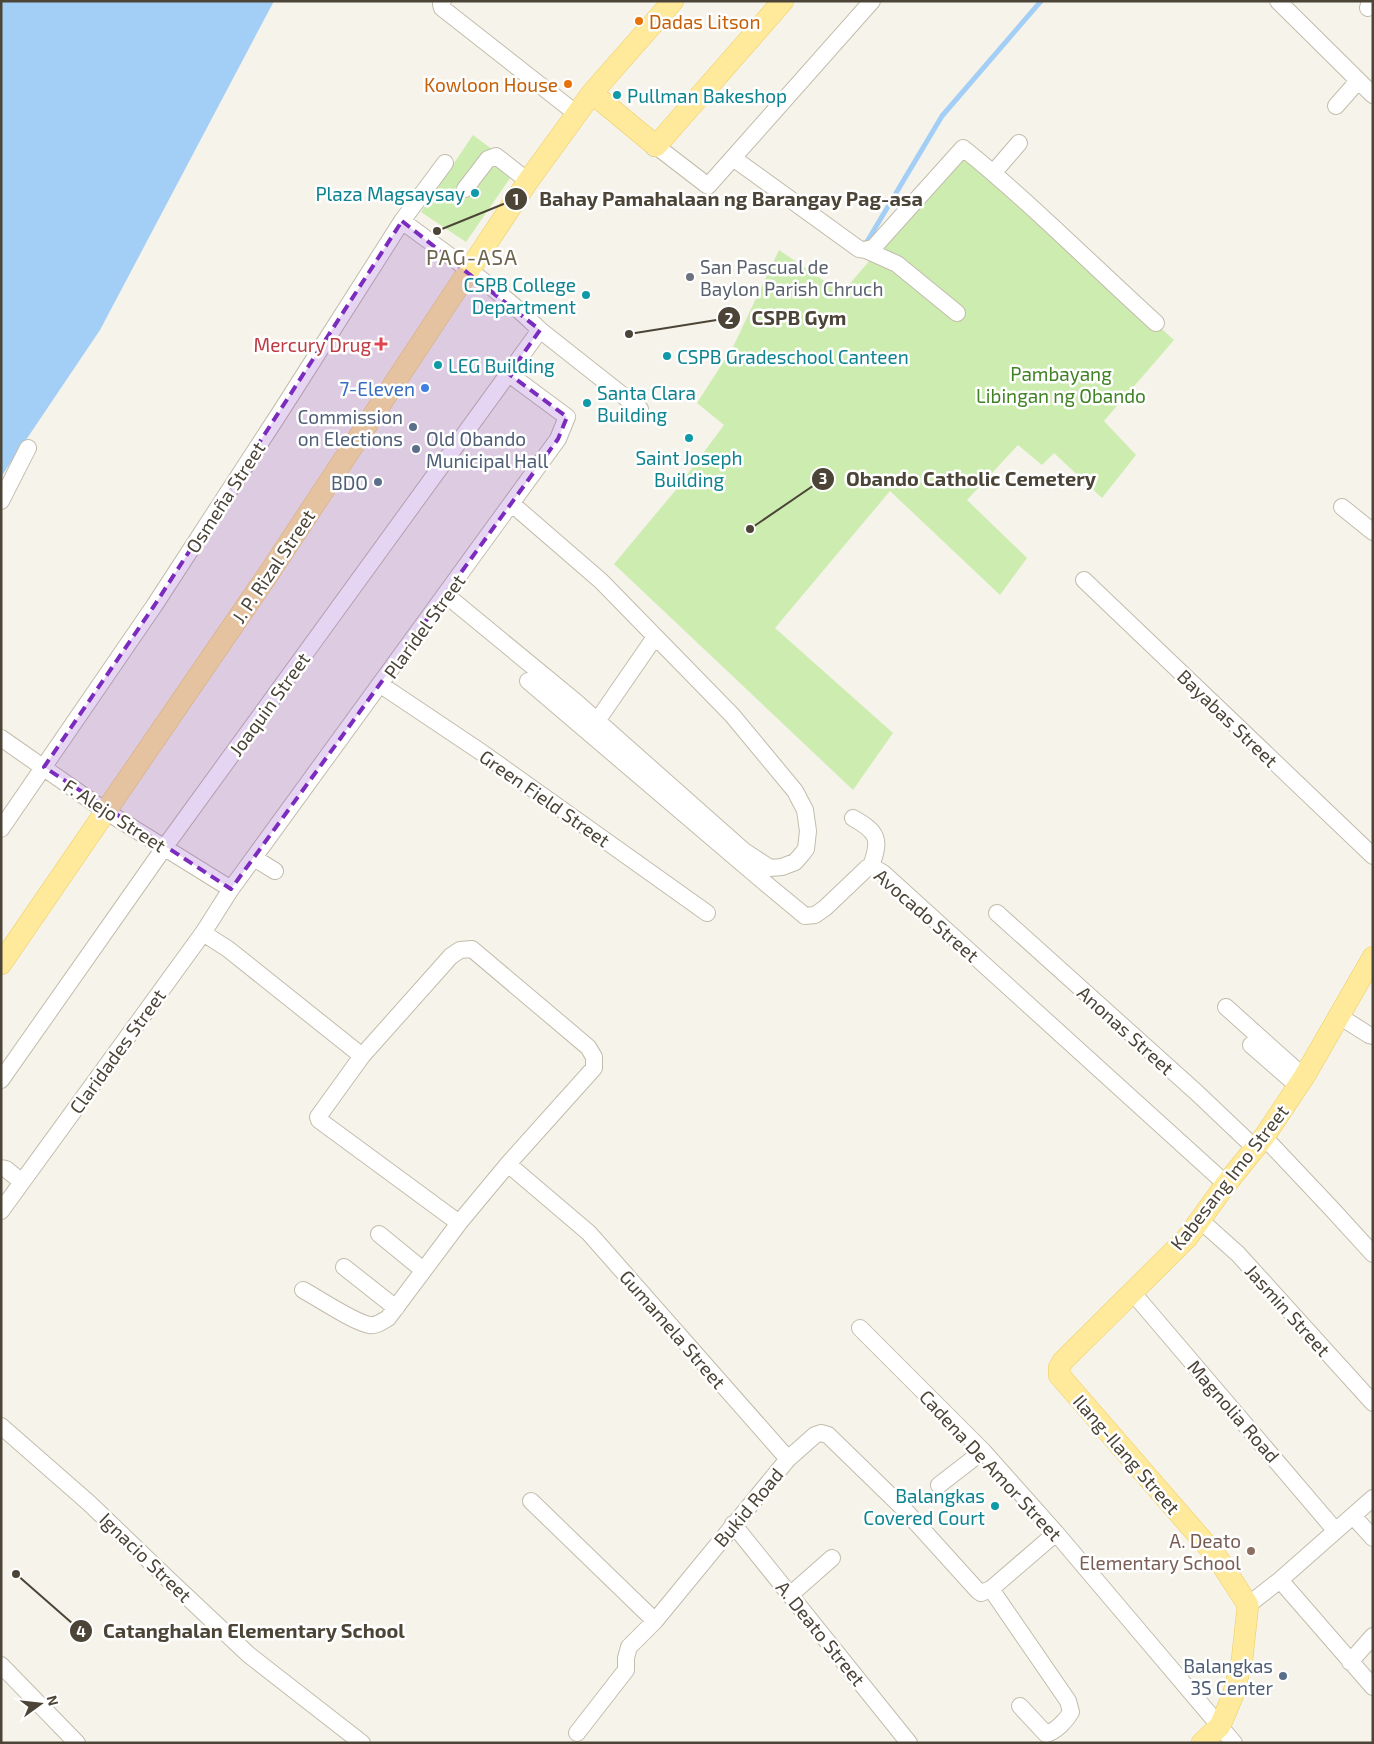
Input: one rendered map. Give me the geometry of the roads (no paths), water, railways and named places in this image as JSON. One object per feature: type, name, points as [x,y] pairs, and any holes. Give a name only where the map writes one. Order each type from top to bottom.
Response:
[{"type":"main road","name":"J. P. Rizal Street","points":[[1,964],[269,573],[528,181],[592,93],[673,1]]},
{"type":"main road","points":[[592,93],[655,147],[783,1]]},
{"type":"main road","name":"Kabesang Imo Street","points":[[1059,1375],[1059,1368],[1063,1361],[1187,1238],[1226,1184],[1259,1143],[1301,1081],[1373,957]]},
{"type":"main road","name":"Ilang-Ilang Street","points":[[1059,1375],[1216,1557],[1248,1604]]},
{"type":"main road","points":[[1202,1743],[1220,1726],[1234,1695],[1242,1660],[1248,1604]]},
{"type":"street","points":[[443,1],[441,4],[442,8],[577,114]]},
{"type":"street","points":[[655,147],[708,186],[872,1]]},
{"type":"street","points":[[1278,1],[1373,94]]},
{"type":"street","points":[[1336,106],[1358,80]]},
{"type":"street","points":[[994,172],[1019,143]]},
{"type":"street","points":[[866,250],[874,247],[963,148],[994,172],[1156,323]]},
{"type":"street","points":[[465,189],[492,156],[496,156],[528,181]]},
{"type":"street","points":[[733,158],[859,249],[866,250],[897,264],[958,313]]},
{"type":"street","name":"Osmeña Street","points":[[1,829],[159,598],[402,221],[445,163]]},
{"type":"street","points":[[402,221],[470,271],[540,330],[640,409]]},
{"type":"street","name":"Joaquin Street","points":[[1,1080],[164,848],[540,330]]},
{"type":"street","name":"Plaridel Street","points":[[231,889],[558,439],[567,417],[509,374]]},
{"type":"street","points":[[1,501],[28,448]]},
{"type":"street","points":[[446,595],[597,721],[744,850],[770,868],[782,867],[794,862],[806,849],[808,831],[805,810],[795,791],[732,715],[601,581],[512,504]]},
{"type":"street","points":[[1342,507],[1373,532]]},
{"type":"street","name":"Bayabas Street","points":[[1084,580],[1373,856]]},
{"type":"street","points":[[597,721],[655,637]]},
{"type":"street","name":"Avocado Street","points":[[528,682],[805,916],[815,915],[825,908],[866,868],[871,866],[883,873],[1226,1184]]},
{"type":"street","name":"Green Field Street","points":[[381,685],[480,752],[707,913]]},
{"type":"street","name":"F. Alejo Street","points":[[1,738],[107,812],[231,889]]},
{"type":"street","points":[[853,818],[866,825],[876,838],[877,847],[871,866]]},
{"type":"street","points":[[254,858],[276,871]]},
{"type":"street","name":"Claridades Street","points":[[1,1211],[203,933],[231,889]]},
{"type":"street","name":"Anonas Street","points":[[996,913],[1196,1092],[1259,1143],[1331,1208],[1373,1254]]},
{"type":"street","points":[[203,933],[228,949],[362,1056]]},
{"type":"street","points":[[303,1290],[358,1320],[371,1325],[384,1321],[396,1308],[459,1223],[508,1164],[594,1068],[594,1056],[588,1047],[472,949],[460,950],[451,956],[362,1056],[319,1114],[319,1120],[459,1223]]},
{"type":"street","points":[[1226,1008],[1301,1081]]},
{"type":"street","points":[[1339,1016],[1368,1035],[1373,1036]]},
{"type":"street","points":[[1251,1045],[1301,1081]]},
{"type":"street","name":"Gumamela Street","points":[[508,1164],[589,1233],[788,1459]]},
{"type":"street","points":[[1,1168],[6,1169],[22,1182]]},
{"type":"street","name":"Jasmin Street","points":[[1200,1220],[1238,1254],[1373,1403]]},
{"type":"street","points":[[379,1234],[423,1270]]},
{"type":"street","points":[[344,1267],[396,1308]]},
{"type":"street","name":"Magnolia Road","points":[[1133,1293],[1335,1530]]},
{"type":"street","name":"Cadena De Amor Street","points":[[860,1328],[983,1451],[1056,1533],[1234,1743]]},
{"type":"street","name":"Ignacio Street","points":[[1,1426],[89,1503],[249,1655],[362,1743]]},
{"type":"street","name":"Bukid Road","points":[[576,1733],[626,1670],[626,1658],[629,1647],[655,1620],[788,1459],[815,1435],[821,1433],[828,1435],[902,1507],[978,1591],[984,1593],[991,1588]]},
{"type":"street","points":[[939,1485],[983,1451]]},
{"type":"street","points":[[1248,1604],[1280,1580],[1373,1498]]},
{"type":"street","points":[[531,1501],[655,1620]]},
{"type":"street","points":[[1353,1516],[1373,1538]]},
{"type":"street","name":"A. Deato Street","points":[[733,1524],[909,1743]]},
{"type":"street","points":[[1020,1706],[1046,1734],[1050,1733],[1064,1721],[1071,1712],[1068,1701],[991,1588],[1056,1533]]},
{"type":"street","points":[[790,1594],[832,1558]]},
{"type":"street","points":[[1280,1580],[1373,1687]]},
{"type":"street","points":[[1350,1662],[1373,1636]]},
{"type":"street","points":[[1,1665],[77,1743]]},
{"type":"water","points":[[1,1],[274,1],[100,330],[1,477]]},
{"type":"waterway","points":[[865,245],[942,116],[1041,1]]},
{"type":"place","name":"Dadas Litson","points":[[639,21]]},
{"type":"place","name":"Kowloon House","points":[[568,84]]},
{"type":"place","name":"Pullman Bakeshop","points":[[617,95]]},
{"type":"place","name":"Plaza Magsaysay","points":[[475,193]]},
{"type":"place","name":"Bahay Pamahalaan ng Barangay Pag-asa","points":[[437,231]]},
{"type":"place","name":"San Pascual de Baylon Parish Chruch","points":[[690,277]]},
{"type":"place","name":"CSPB College Department","points":[[586,295]]},
{"type":"place","name":"CSPB Gym","points":[[629,334]]},
{"type":"place","name":"Mercury Drug","points":[[381,344]]},
{"type":"place","name":"CSPB Gradeschool Canteen","points":[[667,356]]},
{"type":"place","name":"LEG Building","points":[[438,365]]},
{"type":"place","name":"7-Eleven","points":[[425,388]]},
{"type":"place","name":"Santa Clara Building","points":[[587,403]]},
{"type":"place","name":"Commission on Elections","points":[[413,427]]},
{"type":"place","name":"Saint Joseph Building","points":[[689,438]]},
{"type":"place","name":"Old Obando Municipal Hall","points":[[416,449]]},
{"type":"place","name":"BDO","points":[[378,482]]},
{"type":"place","name":"Obando Catholic Cemetery","points":[[750,529]]},
{"type":"place","name":"Balangkas Covered Court","points":[[995,1506]]},
{"type":"place","name":"A. Deato Elementary School","points":[[1251,1551]]},
{"type":"place","name":"Catanghalan Elementary School","points":[[16,1574]]},
{"type":"place","name":"Balangkas 3S Center","points":[[1283,1676]]},
{"type":"district","name":"PAG-ASA","points":[[472,256]]},
{"type":"park label","name":"Pambayang Libingan ng Obando","points":[[1061,384]]}]
